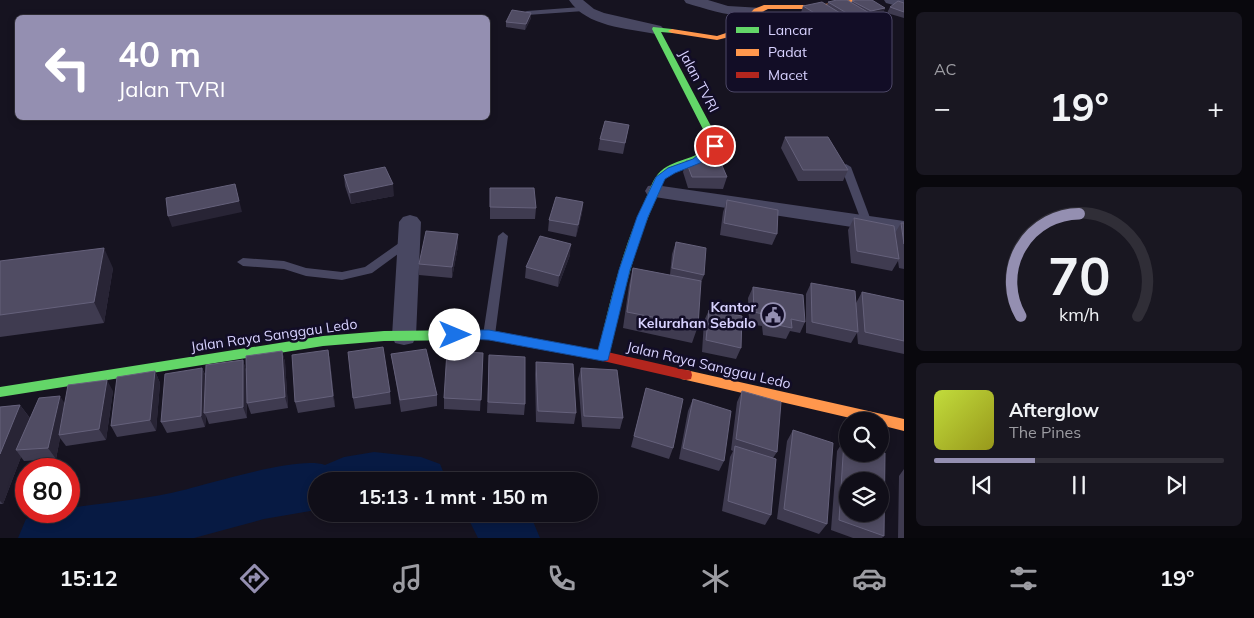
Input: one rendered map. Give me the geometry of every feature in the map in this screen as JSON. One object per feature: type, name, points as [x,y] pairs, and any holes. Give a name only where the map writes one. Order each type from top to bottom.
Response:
[{"type":"main road","points":[[757,10],[775,6],[836,6],[866,0]]},
{"type":"main road","name":"Jalan TVRI","points":[[656,29],[717,38],[726,35]]},
{"type":"main road","name":"Jalan TVRI","points":[[603,356],[624,270],[642,217],[661,177],[697,161],[716,145],[656,29]]},
{"type":"main road","name":"Jalan Raya Sanggau Ledo","points":[[0,392],[323,341],[404,336],[489,335],[603,356],[904,425]]},
{"type":"street","points":[[691,0],[728,10],[757,10]]},
{"type":"street","points":[[891,0],[904,4]]},
{"type":"street","points":[[578,4],[598,16],[656,29]]},
{"type":"street","points":[[655,191],[904,228]]},
{"type":"street","points":[[404,336],[410,231]]},
{"type":"lane","points":[[527,13],[578,4]]},
{"type":"lane","points":[[846,167],[867,223]]},
{"type":"lane","points":[[243,262],[284,265],[306,272],[342,276],[368,270],[410,231]]},
{"type":"lane","points":[[489,335],[504,236]]},
{"type":"building","points":[[847,0],[868,12],[845,12],[828,2]]},
{"type":"building","points":[[872,0],[885,8],[871,11],[852,1]]},
{"type":"building","points":[[898,1],[904,3],[904,12],[890,7]]},
{"type":"building","points":[[822,2],[838,12],[813,12],[803,6]]},
{"type":"building","points":[[512,10],[531,13],[526,24],[506,22]]},
{"type":"building","points":[[605,121],[629,125],[625,143],[600,139]]},
{"type":"building","points":[[785,137],[828,137],[848,170],[803,170]]},
{"type":"building","points":[[686,161],[720,161],[727,177],[692,177]]},
{"type":"building","points":[[385,167],[393,184],[350,193],[344,175]]},
{"type":"building","points":[[235,184],[239,201],[168,216],[166,198]]},
{"type":"building","points":[[490,188],[534,188],[536,208],[490,207]]},
{"type":"building","points":[[556,197],[583,202],[578,225],[549,220]]},
{"type":"building","points":[[727,200],[778,210],[777,234],[724,223]]},
{"type":"building","points":[[854,218],[894,226],[899,259],[857,251]]},
{"type":"building","points":[[901,223],[904,223],[904,244]]},
{"type":"building","points":[[426,231],[458,234],[452,267],[419,264]]},
{"type":"building","points":[[540,236],[571,244],[559,276],[526,267]]},
{"type":"building","points":[[676,242],[706,248],[704,275],[672,268]]},
{"type":"building","points":[[104,248],[94,302],[0,315],[0,261]]},
{"type":"building","points":[[633,268],[701,281],[698,326],[627,312]]},
{"type":"building","points":[[811,283],[855,291],[858,332],[812,322]]},
{"type":"building","points":[[753,287],[803,295],[805,322],[791,319],[792,328],[768,323],[767,315],[754,312]]},
{"type":"building","points":[[862,292],[904,301],[904,341],[865,332]]},
{"type":"building","points":[[709,310],[742,316],[741,348],[706,340]]},
{"type":"building","points":[[383,347],[390,392],[353,398],[348,352]]},
{"type":"building","points":[[426,349],[437,395],[400,400],[391,354]]},
{"type":"building","points":[[328,350],[333,396],[295,402],[292,355]]},
{"type":"building","points":[[282,351],[285,397],[247,403],[246,356]]},
{"type":"building","points":[[447,351],[483,353],[481,400],[444,398]]},
{"type":"building","points":[[489,355],[525,357],[525,404],[488,402]]},
{"type":"building","points":[[243,360],[243,407],[204,413],[206,365]]},
{"type":"building","points":[[536,362],[573,364],[576,413],[538,411]]},
{"type":"building","points":[[202,368],[201,416],[161,422],[165,374]]},
{"type":"building","points":[[581,368],[617,370],[623,418],[584,416]]},
{"type":"building","points":[[155,371],[150,420],[111,426],[117,377]]},
{"type":"building","points":[[107,380],[99,429],[59,435],[68,385]]},
{"type":"building","points":[[646,388],[683,399],[673,448],[634,436]]},
{"type":"building","points":[[742,391],[781,402],[777,452],[736,439]]},
{"type":"building","points":[[60,396],[48,448],[16,450],[39,398]]},
{"type":"building","points":[[693,399],[731,411],[724,461],[683,448]]},
{"type":"building","points":[[20,405],[0,454],[0,407]]},
{"type":"building","points":[[793,430],[833,443],[827,524],[784,509]]},
{"type":"building","points":[[735,446],[776,459],[771,515],[728,501]]},
{"type":"building","points":[[843,462],[885,462],[885,472],[842,472]]},
{"type":"building","points":[[845,522],[884,522],[884,536]]},
{"type":"waterway","points":[[46,538],[170,519],[264,494],[308,487]]},
{"type":"waterway","points":[[499,522],[512,538]]},
{"type":"traffic: fast","points":[[603,356],[629,254],[658,181],[666,172],[703,156],[716,145],[656,29],[672,31]]},
{"type":"traffic: fast","points":[[0,392],[323,341],[384,336],[474,335]]},
{"type":"traffic: slow","points":[[756,12],[767,7],[818,7],[866,0]]},
{"type":"traffic: slow","points":[[672,31],[717,38],[726,35]]},
{"type":"traffic: slow","points":[[686,375],[904,425]]},
{"type":"traffic: jam","points":[[474,335],[489,335],[603,356],[686,375]]},
{"type":"place","name":"Kantor Kelurahan Sebalo","points":[[773,315]]},
{"type":"route","points":[[455,335],[489,335],[603,356],[624,270],[642,217],[661,177],[671,170],[697,161],[715,146]]}]
